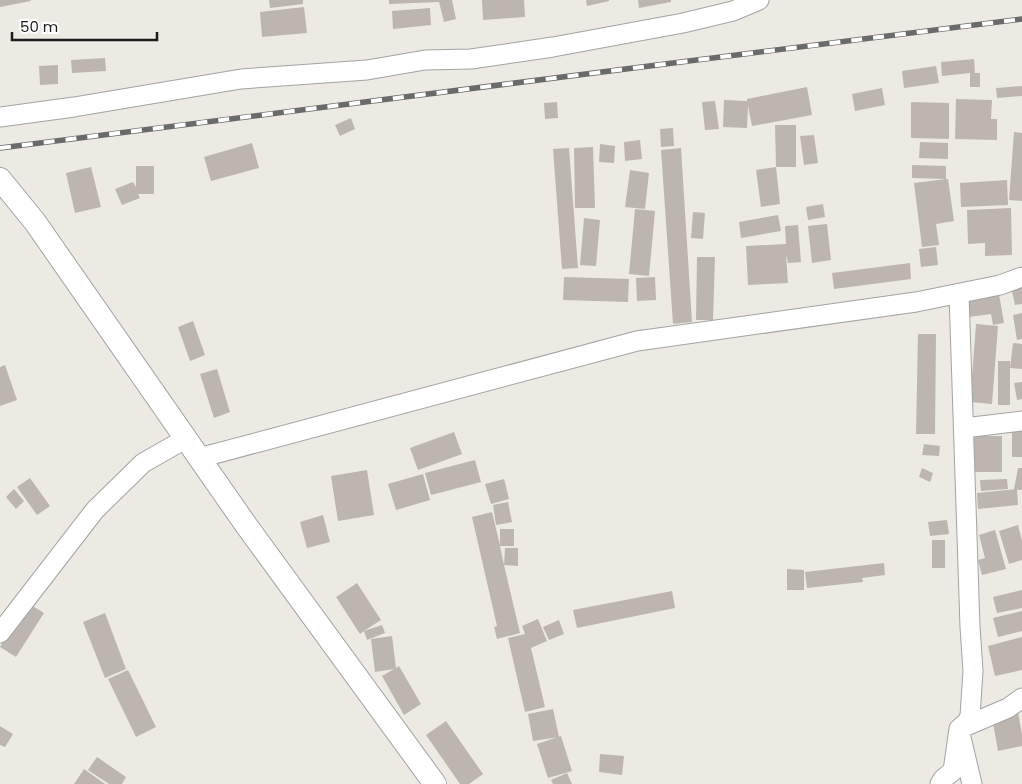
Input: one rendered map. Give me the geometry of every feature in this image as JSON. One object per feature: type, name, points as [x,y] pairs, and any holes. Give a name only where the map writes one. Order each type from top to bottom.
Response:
[{"type":"street","points":[[0,117],[83,106],[241,79],[367,70],[425,60],[471,58],[553,47],[683,23],[733,11],[759,0]]},
{"type":"street","points":[[0,179],[35,222],[246,525],[435,784]]},
{"type":"street","points":[[199,458],[637,340],[916,302],[1000,286],[1022,277]]},
{"type":"street","points":[[940,784],[953,771],[959,729],[967,722],[970,716],[973,672],[959,294]]},
{"type":"street","points":[[964,428],[1022,421]]},
{"type":"street","points":[[0,633],[95,510],[143,464],[186,439]]},
{"type":"street","points":[[959,729],[1008,708],[1022,698]]},
{"type":"street","points":[[959,729],[972,784]]},
{"type":"building","points":[[0,0],[30,0],[31,1],[0,7]]},
{"type":"building","points":[[269,0],[303,0],[303,4],[270,8]]},
{"type":"building","points":[[389,0],[452,0],[456,19],[444,22],[439,2],[389,4]]},
{"type":"building","points":[[482,0],[524,0],[525,17],[483,20]]},
{"type":"building","points":[[586,0],[609,0],[609,1],[587,6]]},
{"type":"building","points":[[638,0],[671,0],[671,2],[639,8]]},
{"type":"building","points":[[304,7],[307,33],[262,37],[260,12]]},
{"type":"building","points":[[430,8],[431,25],[393,29],[392,11]]},
{"type":"building","points":[[105,58],[106,71],[72,73],[71,60]]},
{"type":"building","points":[[974,59],[975,73],[980,73],[980,87],[970,87],[970,73],[942,76],[941,62]]},
{"type":"building","points":[[58,65],[58,84],[40,85],[39,66]]},
{"type":"building","points":[[936,66],[939,83],[904,88],[902,71]]},
{"type":"building","points":[[1022,86],[1022,96],[997,98],[996,88]]},
{"type":"building","points":[[807,87],[812,115],[752,126],[748,106],[747,128],[723,127],[724,100],[747,101],[747,99]]},
{"type":"building","points":[[882,88],[885,105],[855,111],[852,94]]},
{"type":"building","points":[[956,99],[992,100],[991,119],[997,119],[997,140],[955,139]]},
{"type":"building","points":[[715,101],[719,129],[705,130],[702,102]]},
{"type":"building","points":[[557,102],[558,118],[545,119],[544,103]]},
{"type":"building","points":[[911,102],[949,103],[949,139],[911,138]]},
{"type":"building","points":[[351,118],[355,129],[340,136],[335,125]]},
{"type":"building","points":[[775,125],[796,125],[796,167],[776,167]]},
{"type":"building","points":[[673,128],[674,146],[661,147],[660,129]]},
{"type":"building","points":[[1014,132],[1022,133],[1022,201],[1009,200]]},
{"type":"building","points":[[814,135],[818,163],[804,165],[800,136]]},
{"type":"building","points":[[640,140],[642,159],[625,161],[624,142]]},
{"type":"building","points":[[920,142],[948,143],[948,159],[919,158]]},
{"type":"building","points":[[252,143],[259,168],[211,181],[204,157]]},
{"type":"building","points":[[600,144],[615,146],[614,163],[599,162]]},
{"type":"building","points":[[593,147],[595,208],[575,208],[574,148]]},
{"type":"building","points":[[569,148],[578,268],[562,269],[553,149]]},
{"type":"building","points":[[681,148],[692,322],[673,324],[661,150]]},
{"type":"building","points":[[912,165],[946,166],[946,179],[912,178]]},
{"type":"building","points":[[136,166],[154,166],[154,194],[138,194],[140,198],[122,205],[115,189],[133,182],[136,187]]},
{"type":"building","points":[[91,167],[101,207],[75,213],[66,173]]},
{"type":"building","points":[[776,167],[780,204],[761,207],[756,170]]},
{"type":"building","points":[[630,170],[649,173],[645,209],[625,207]]},
{"type":"building","points":[[948,179],[954,221],[936,224],[939,245],[922,247],[914,183]]},
{"type":"building","points":[[1007,180],[1008,205],[961,207],[960,183]]},
{"type":"building","points":[[823,204],[825,217],[808,220],[806,207]]},
{"type":"building","points":[[1011,208],[1012,255],[985,256],[985,243],[968,244],[967,210]]},
{"type":"building","points":[[635,209],[655,211],[649,276],[629,274]]},
{"type":"building","points":[[693,212],[705,213],[703,239],[691,238]]},
{"type":"building","points":[[778,215],[781,231],[741,238],[739,222]]},
{"type":"building","points":[[584,218],[600,220],[596,266],[580,265]]},
{"type":"building","points":[[827,224],[831,260],[812,263],[808,226]]},
{"type":"building","points":[[798,225],[801,262],[788,263],[786,255],[788,283],[748,285],[746,246],[786,244],[785,226]]},
{"type":"building","points":[[936,247],[938,265],[921,267],[919,249]]},
{"type":"building","points":[[697,257],[715,257],[713,320],[696,320]]},
{"type":"building","points":[[910,263],[911,279],[834,289],[832,273]]},
{"type":"building","points":[[564,277],[629,279],[628,302],[563,300]]},
{"type":"building","points":[[655,277],[656,300],[637,301],[636,278]]},
{"type":"building","points":[[1022,284],[1022,304],[1015,305],[1011,287]]},
{"type":"building","points":[[999,294],[1004,323],[993,325],[991,314],[969,317],[966,299]]},
{"type":"building","points":[[1022,313],[1022,339],[1017,340],[1013,315]]},
{"type":"building","points":[[193,321],[205,355],[190,361],[178,327]]},
{"type":"building","points":[[976,324],[998,326],[992,404],[970,402]]},
{"type":"building","points":[[918,334],[936,334],[935,434],[916,434]]},
{"type":"building","points":[[1013,343],[1022,344],[1022,369],[1010,368]]},
{"type":"building","points":[[998,361],[1010,361],[1010,405],[998,405]]},
{"type":"building","points":[[5,365],[17,400],[0,406],[0,367]]},
{"type":"building","points":[[217,369],[230,412],[214,418],[200,374]]},
{"type":"building","points":[[1022,382],[1022,399],[1017,400],[1014,383]]},
{"type":"building","points":[[1012,431],[1022,431],[1022,457],[1012,457]]},
{"type":"building","points":[[454,432],[462,454],[418,470],[410,448]]},
{"type":"building","points":[[974,436],[1002,436],[1002,472],[974,472]]},
{"type":"building","points":[[924,444],[940,446],[939,456],[922,455]]},
{"type":"building","points":[[475,460],[481,482],[431,495],[425,473]]},
{"type":"building","points":[[922,468],[933,473],[930,482],[919,477]]},
{"type":"building","points":[[1018,468],[1022,468],[1022,490],[1014,489]]},
{"type":"building","points":[[367,470],[374,515],[338,521],[331,476]]},
{"type":"building","points":[[423,474],[430,500],[396,510],[388,484]]},
{"type":"building","points":[[30,478],[50,506],[37,515],[17,487]]},
{"type":"building","points":[[504,479],[509,499],[491,504],[485,484]]},
{"type":"building","points":[[1007,479],[1008,489],[981,491],[980,480]]},
{"type":"building","points":[[14,489],[24,501],[16,509],[6,497]]},
{"type":"building","points":[[1017,489],[1018,505],[978,509],[977,493]]},
{"type":"building","points":[[508,502],[512,522],[496,525],[493,505]]},
{"type":"building","points":[[492,512],[500,545],[500,529],[514,529],[514,546],[500,546],[520,633],[497,639],[494,627],[497,626],[472,517]]},
{"type":"building","points":[[323,515],[330,542],[307,548],[300,522]]},
{"type":"building","points":[[947,520],[949,534],[930,536],[928,522]]},
{"type":"building","points":[[1018,525],[1022,541],[1022,560],[1009,564],[999,531]]},
{"type":"building","points":[[995,530],[1006,569],[982,575],[978,560],[985,558],[979,535]]},
{"type":"building","points":[[932,540],[945,540],[945,568],[932,568]]},
{"type":"building","points":[[505,548],[518,548],[518,566],[504,565]]},
{"type":"building","points":[[884,563],[885,575],[862,578],[863,582],[807,588],[805,572]]},
{"type":"building","points":[[787,569],[804,570],[804,590],[787,590]]},
{"type":"building","points":[[357,583],[381,620],[360,634],[336,597]]},
{"type":"building","points":[[1022,590],[1022,608],[997,613],[993,597]]},
{"type":"building","points":[[672,591],[675,608],[577,628],[573,610]]},
{"type":"building","points":[[28,603],[44,613],[16,657],[0,647]]},
{"type":"building","points":[[1022,611],[1022,631],[998,637],[993,618]]},
{"type":"building","points":[[105,613],[126,669],[105,678],[83,622]]},
{"type":"building","points":[[538,619],[547,641],[531,648],[545,707],[525,712],[508,638],[525,634],[522,626]]},
{"type":"building","points":[[559,620],[564,634],[549,640],[543,627]]},
{"type":"building","points":[[382,625],[385,633],[367,640],[364,631]]},
{"type":"building","points":[[392,636],[396,668],[399,666],[421,704],[404,715],[382,676],[394,669],[375,672],[371,639]]},
{"type":"building","points":[[1022,637],[1022,670],[995,676],[988,646]]},
{"type":"building","points":[[128,670],[156,727],[136,737],[108,679]]},
{"type":"building","points":[[553,709],[559,737],[533,741],[528,714]]},
{"type":"building","points":[[1018,712],[1022,746],[998,751],[992,717]]},
{"type":"building","points":[[446,721],[483,774],[469,784],[460,784],[426,735]]},
{"type":"building","points":[[0,726],[13,734],[5,747],[0,745]]},
{"type":"building","points":[[561,736],[572,771],[548,778],[537,744]]},
{"type":"building","points":[[600,754],[624,756],[622,775],[599,772]]},
{"type":"building","points":[[97,757],[126,777],[122,784],[109,784],[88,770]]},
{"type":"building","points":[[84,769],[105,784],[74,784]]},
{"type":"building","points":[[567,773],[572,784],[553,784],[551,780]]},
{"type":"railway","points":[[0,148],[1022,19]]}]
